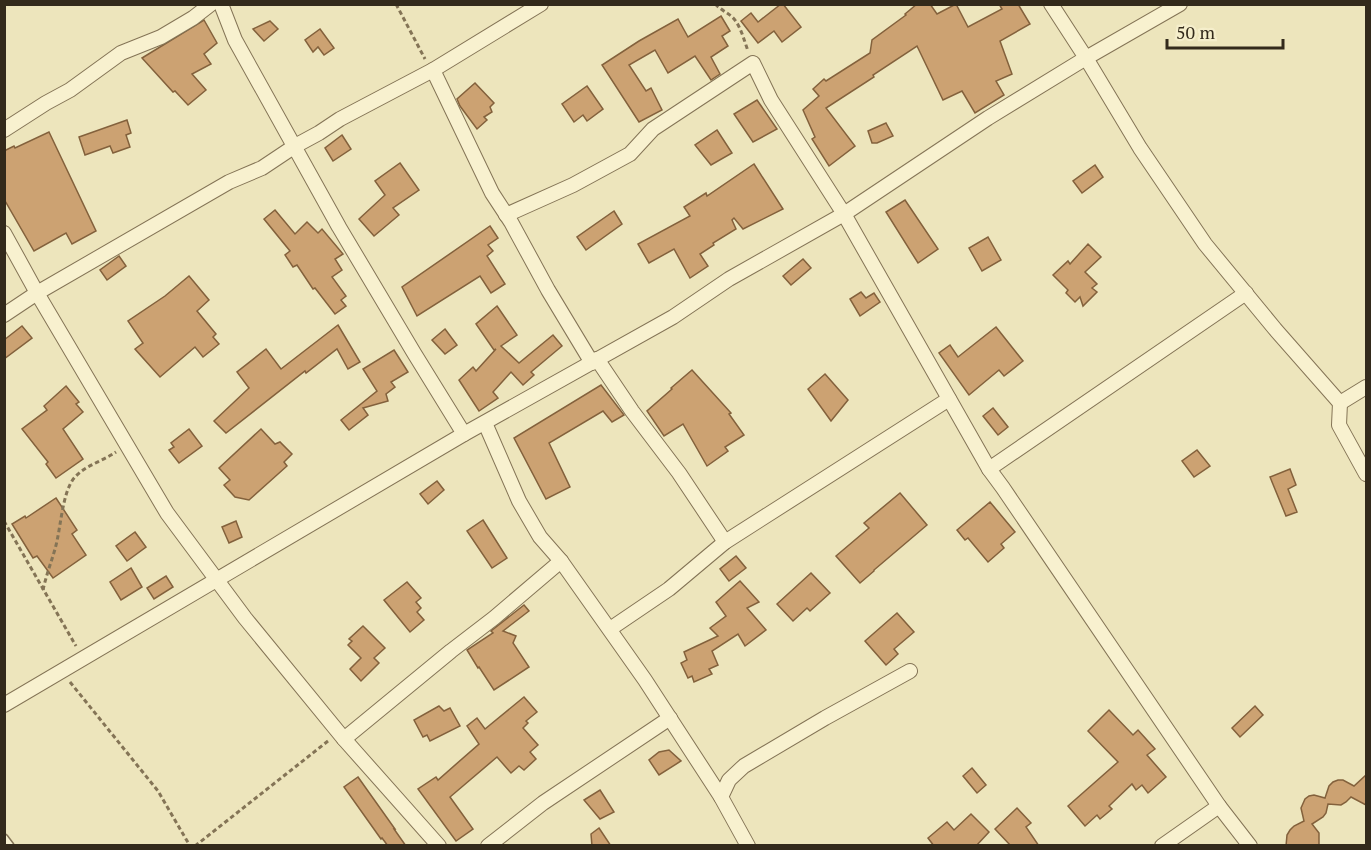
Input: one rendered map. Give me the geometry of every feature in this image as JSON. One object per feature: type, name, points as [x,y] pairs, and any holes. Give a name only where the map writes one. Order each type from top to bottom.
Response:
[{"type":"street","points":[[4,130],[45,103],[70,90],[121,53],[161,37],[211,4]]},
{"type":"street","points":[[221,4],[235,40],[345,236],[464,434]]},
{"type":"street","points":[[4,315],[37,293],[229,182],[262,168],[340,119],[431,71],[542,4]]},
{"type":"street","points":[[1051,4],[1140,148],[1205,244],[1340,403],[1339,425],[1366,474]]},
{"type":"street","points":[[4,705],[464,434],[673,317],[765,257],[843,214],[988,118],[1180,4]]},
{"type":"street","points":[[506,215],[573,185],[630,154],[653,129],[753,63],[771,100],[843,214],[989,469],[1219,806],[1250,846]]},
{"type":"street","points":[[431,71],[492,193],[595,361],[679,473],[725,542]]},
{"type":"street","points":[[4,233],[167,513],[216,580],[342,736],[439,846]]},
{"type":"street","points":[[989,469],[1246,293]]},
{"type":"street","points":[[1340,403],[1366,387]]},
{"type":"street","points":[[610,629],[669,589],[725,542],[949,399]]},
{"type":"street","points":[[485,423],[519,501],[540,537],[561,561],[645,680],[721,797],[748,846]]},
{"type":"street","points":[[342,736],[494,618],[561,561]]},
{"type":"street","points":[[721,797],[729,780],[744,766],[910,671]]},
{"type":"street","points":[[488,846],[543,803],[670,718]]},
{"type":"street","points":[[1162,846],[1219,806]]},
{"type":"lane","points":[[4,838],[9,846]]},
{"type":"path","points":[[396,4],[431,71]]},
{"type":"path","points":[[715,4],[736,21],[753,63]]},
{"type":"path","points":[[43,590],[55,548],[66,494],[74,478],[89,466],[127,446]]},
{"type":"path","points":[[4,521],[83,658]]},
{"type":"path","points":[[61,671],[158,791],[190,846]]},
{"type":"path","points":[[195,846],[342,736]]},
{"type":"building","points":[[781,4],[801,27],[782,42],[774,31],[758,43],[741,21],[751,13],[758,22]]},
{"type":"building","points":[[917,4],[930,4],[937,14],[956,4],[968,27],[1002,9],[999,4],[1018,4],[1030,24],[1000,41],[1012,74],[996,81],[1004,95],[975,113],[962,91],[943,100],[917,46],[826,108],[855,146],[829,166],[812,139],[815,137],[803,110],[819,96],[813,89],[824,79],[826,81],[870,53],[872,40]]},
{"type":"building","points":[[721,16],[730,31],[722,36],[728,46],[711,57],[720,74],[711,80],[695,56],[668,73],[655,50],[629,65],[646,91],[651,88],[662,110],[639,122],[602,65],[678,19],[688,37]]},
{"type":"building","points":[[204,20],[217,43],[204,54],[211,64],[192,74],[206,90],[188,105],[142,58]]},
{"type":"building","points":[[270,21],[278,29],[264,41],[253,29]]},
{"type":"building","points":[[320,29],[334,48],[324,55],[318,47],[313,52],[305,40]]},
{"type":"building","points":[[475,83],[494,103],[490,107],[492,112],[484,117],[487,120],[477,129],[457,99]]},
{"type":"building","points":[[587,86],[603,109],[587,121],[583,115],[574,122],[562,104]]},
{"type":"building","points":[[757,100],[777,129],[753,142],[734,114]]},
{"type":"building","points":[[127,120],[131,133],[126,135],[130,147],[113,153],[110,146],[85,155],[79,137]]},
{"type":"building","points":[[886,123],[893,136],[872,143],[868,131]]},
{"type":"building","points":[[717,130],[732,153],[711,165],[695,145]]},
{"type":"building","points":[[49,132],[96,231],[72,244],[66,233],[34,251],[4,199],[4,151]]},
{"type":"building","points":[[342,135],[351,149],[333,161],[325,148]]},
{"type":"building","points":[[400,163],[419,190],[393,208],[399,215],[374,236],[359,219],[385,195],[375,181]]},
{"type":"building","points":[[754,164],[783,209],[743,229],[734,218],[732,220],[736,229],[700,254],[708,266],[690,278],[674,249],[649,263],[638,244],[690,216],[684,207],[706,193],[707,196]]},
{"type":"building","points":[[1095,165],[1103,177],[1082,193],[1073,181]]},
{"type":"building","points":[[905,200],[938,249],[918,263],[886,212]]},
{"type":"building","points":[[275,210],[295,234],[307,222],[318,233],[322,229],[343,254],[335,259],[342,270],[332,277],[346,296],[341,300],[346,306],[335,314],[315,288],[313,289],[297,265],[293,267],[285,255],[290,251],[264,219]]},
{"type":"building","points":[[614,211],[622,224],[586,250],[577,237]]},
{"type":"building","points":[[490,226],[498,238],[488,245],[493,251],[487,256],[505,284],[491,293],[480,276],[417,316],[402,287]]},
{"type":"building","points":[[988,237],[1001,260],[982,271],[969,248]]},
{"type":"building","points":[[1088,244],[1101,257],[1085,272],[1097,284],[1092,288],[1097,292],[1083,306],[1080,297],[1075,302],[1066,293],[1068,290],[1053,275],[1068,261],[1070,264]]},
{"type":"building","points":[[119,256],[126,266],[107,280],[100,270]]},
{"type":"building","points":[[803,259],[811,268],[791,285],[783,276]]},
{"type":"building","points":[[189,276],[209,300],[197,311],[216,334],[213,337],[219,344],[203,357],[195,347],[160,377],[135,349],[143,343],[128,321],[165,296]]},
{"type":"building","points":[[861,292],[866,298],[874,293],[880,302],[860,316],[850,299]]},
{"type":"building","points":[[497,306],[517,335],[501,346],[519,363],[553,335],[562,346],[531,372],[534,375],[523,385],[511,372],[493,392],[498,398],[479,411],[459,380],[473,367],[476,371],[496,349],[494,350],[476,324]]},
{"type":"building","points":[[338,325],[360,362],[348,369],[337,349],[226,433],[214,421],[249,388],[237,372],[266,349],[281,369]]},
{"type":"building","points":[[22,326],[32,338],[4,359],[4,340]]},
{"type":"building","points":[[996,327],[1023,361],[1004,376],[999,370],[969,395],[939,353],[950,345],[958,357]]},
{"type":"building","points":[[445,329],[457,345],[445,354],[432,340]]},
{"type":"building","points":[[394,350],[408,372],[391,382],[395,387],[386,394],[388,401],[363,408],[368,415],[349,430],[341,420],[377,391],[363,369]]},
{"type":"building","points":[[692,370],[731,413],[729,414],[744,435],[725,447],[728,451],[707,466],[683,424],[664,436],[647,411]]},
{"type":"building","points":[[825,374],[848,400],[831,421],[808,389]]},
{"type":"building","points":[[601,385],[624,415],[612,422],[603,411],[549,443],[570,487],[546,499],[514,438]]},
{"type":"building","points":[[66,386],[79,402],[76,404],[83,412],[63,429],[83,459],[56,478],[46,464],[48,462],[22,429],[47,410],[44,406]]},
{"type":"building","points":[[993,408],[1008,427],[998,435],[983,416]]},
{"type":"building","points":[[189,429],[202,446],[179,463],[169,450],[174,447],[171,443]]},
{"type":"building","points":[[261,429],[275,444],[280,442],[292,454],[284,462],[287,466],[249,500],[235,497],[224,485],[230,480],[219,468]]},
{"type":"building","points":[[1197,450],[1210,466],[1194,477],[1182,461]]},
{"type":"building","points":[[1290,469],[1296,485],[1288,489],[1297,512],[1286,516],[1270,477]]},
{"type":"building","points":[[437,481],[444,490],[428,504],[420,494]]},
{"type":"building","points":[[900,493],[927,525],[860,583],[836,556],[869,528],[864,523]]},
{"type":"building","points":[[56,498],[77,530],[72,534],[86,555],[53,578],[37,556],[33,558],[12,524],[25,516],[26,518]]},
{"type":"building","points":[[990,502],[1015,532],[1001,544],[1004,548],[988,562],[968,538],[965,540],[957,530]]},
{"type":"building","points":[[483,520],[507,558],[492,568],[467,531]]},
{"type":"building","points":[[236,521],[242,537],[229,543],[222,527]]},
{"type":"building","points":[[135,532],[146,547],[127,561],[116,546]]},
{"type":"building","points":[[736,556],[746,568],[729,581],[720,569]]},
{"type":"building","points":[[131,568],[142,587],[121,600],[110,582]]},
{"type":"building","points":[[811,573],[830,593],[810,611],[807,608],[793,621],[777,604]]},
{"type":"building","points":[[166,576],[173,587],[154,599],[147,588]]},
{"type":"building","points":[[740,581],[759,602],[747,608],[766,630],[745,646],[738,634],[712,651],[718,665],[709,669],[712,674],[694,682],[692,676],[688,678],[681,663],[687,660],[684,652],[718,636],[710,628],[726,616],[716,602]]},
{"type":"building","points":[[407,582],[421,598],[416,602],[421,608],[417,612],[424,620],[410,632],[384,600]]},
{"type":"building","points":[[524,605],[529,611],[503,631],[516,636],[513,643],[529,667],[494,690],[467,650],[493,633],[491,631]]},
{"type":"building","points":[[897,613],[914,632],[894,649],[898,654],[886,665],[865,641]]},
{"type":"building","points":[[363,626],[385,648],[374,658],[379,663],[361,681],[350,669],[361,658],[348,645],[352,641],[349,639]]},
{"type":"building","points":[[524,697],[537,712],[526,721],[528,723],[523,728],[538,745],[530,752],[536,759],[524,770],[519,766],[511,773],[497,757],[450,797],[473,829],[456,841],[418,789],[436,777],[438,780],[479,744],[467,726],[477,718],[485,729]]},
{"type":"building","points":[[439,706],[444,711],[450,708],[460,726],[430,741],[427,735],[423,737],[414,720]]},
{"type":"building","points":[[1255,706],[1263,715],[1240,737],[1232,728]]},
{"type":"building","points":[[1109,710],[1133,735],[1138,730],[1155,749],[1147,755],[1166,777],[1148,793],[1142,785],[1136,790],[1132,784],[1109,806],[1112,809],[1100,819],[1097,815],[1085,826],[1068,806],[1118,762],[1088,731]]},
{"type":"building","points":[[669,750],[681,761],[659,775],[649,760],[659,752]]},
{"type":"building","points":[[972,768],[986,785],[977,793],[963,776]]},
{"type":"building","points":[[1366,775],[1366,805],[1351,797],[1341,805],[1328,804],[1323,817],[1312,824],[1319,833],[1319,846],[1286,846],[1290,830],[1304,821],[1301,808],[1305,799],[1314,795],[1325,798],[1333,782],[1343,780],[1354,786]]},
{"type":"building","points":[[358,777],[406,846],[388,846],[344,787]]},
{"type":"building","points":[[600,790],[614,812],[600,819],[584,800]]},
{"type":"building","points":[[1017,808],[1031,823],[1026,827],[1039,846],[1011,846],[995,829]]},
{"type":"building","points":[[971,814],[989,832],[976,846],[934,846],[928,838],[947,822],[954,830]]},
{"type":"building","points":[[599,828],[611,846],[592,846],[591,834]]}]
